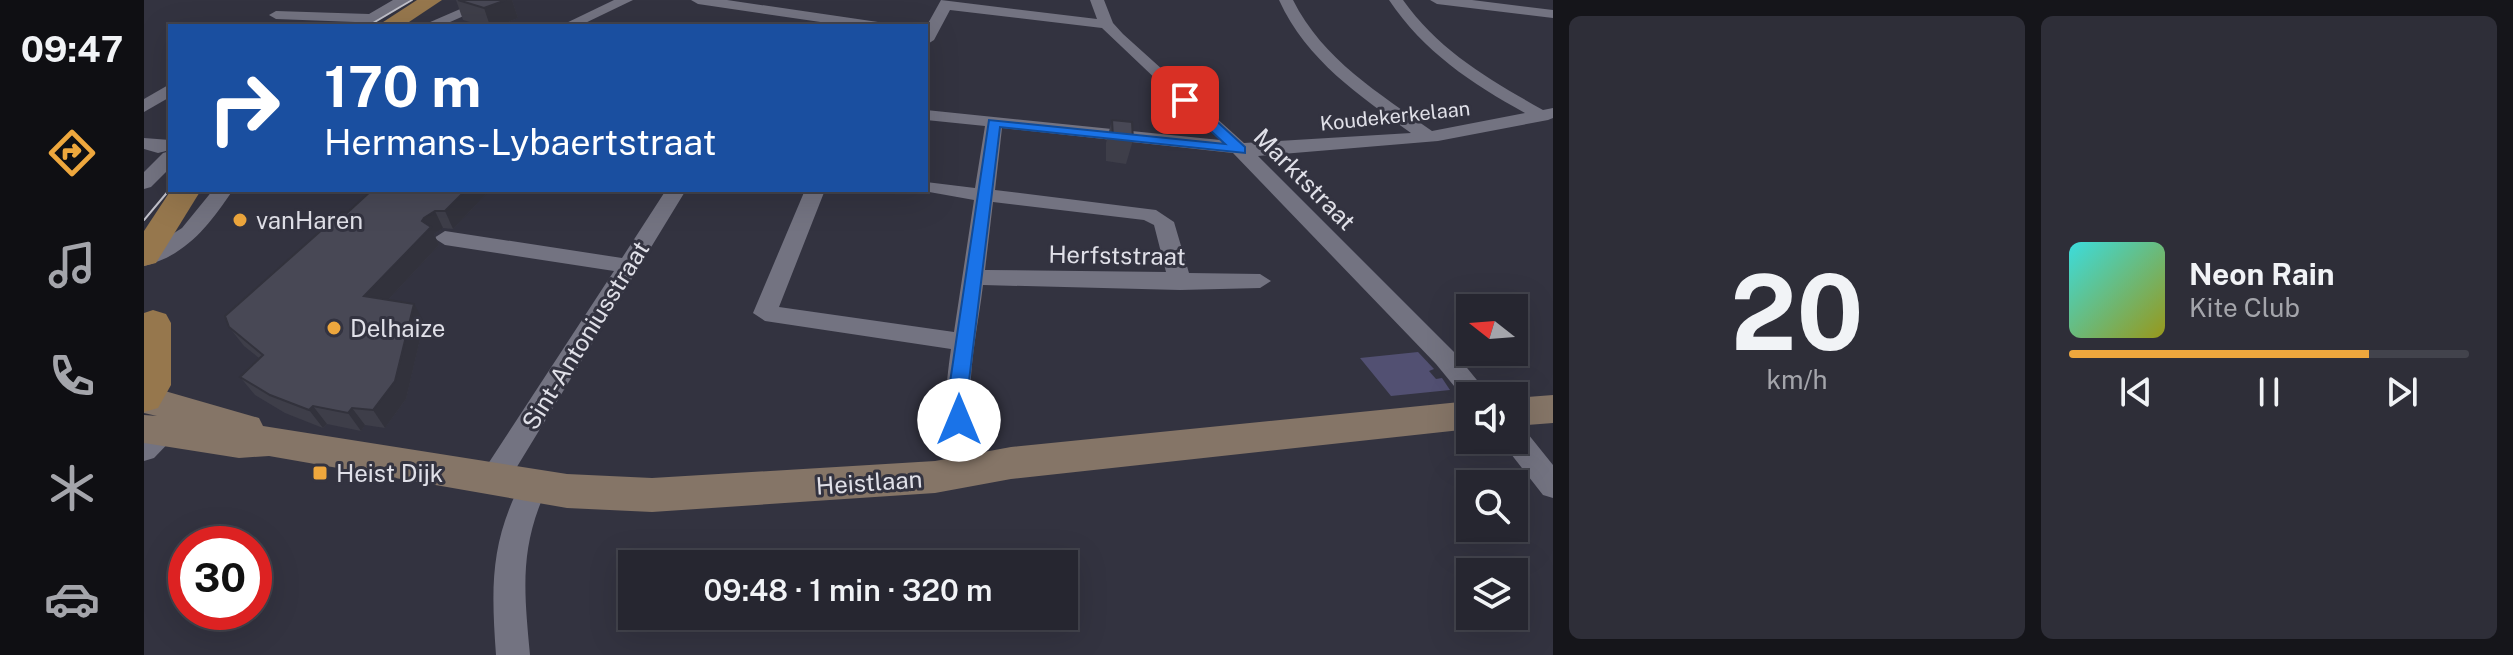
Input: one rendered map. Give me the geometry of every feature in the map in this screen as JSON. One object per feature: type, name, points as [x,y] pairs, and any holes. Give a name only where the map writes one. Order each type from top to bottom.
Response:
[{"type":"main road","points":[[372,23],[424,14]]},
{"type":"main road","points":[[144,258],[185,192]]},
{"type":"main road","points":[[144,398],[152,385],[147,320]]},
{"type":"main road","name":"Heistlaan","points":[[144,398],[252,429],[269,441]]},
{"type":"main road","points":[[1528,411],[1553,409]]},
{"type":"main road","name":"Heistlaan","points":[[151,438],[239,443],[269,441],[534,486],[652,495],[815,486],[970,471],[1011,463],[1456,416]]},
{"type":"street","points":[[263,24],[297,0]]},
{"type":"street","points":[[424,14],[493,0]]},
{"type":"street","points":[[572,24],[626,0]]},
{"type":"street","points":[[698,0],[863,24]]},
{"type":"street","name":"Marktstraat","points":[[1097,0],[1106,24],[1240,150],[1465,382]]},
{"type":"street","points":[[1286,0],[1296,20],[1324,55],[1429,137]]},
{"type":"street","points":[[1396,0],[1438,50],[1481,81],[1549,116]]},
{"type":"street","points":[[1437,0],[1553,11]]},
{"type":"street","points":[[1479,0],[1553,11]]},
{"type":"street","points":[[928,33],[946,3],[1106,24]]},
{"type":"street","points":[[757,24],[776,12]]},
{"type":"street","points":[[424,14],[460,24]]},
{"type":"street","points":[[276,15],[372,23]]},
{"type":"street","points":[[144,107],[168,90]]},
{"type":"street","name":"Koudekerkelaan","points":[[928,115],[1240,150],[1350,145],[1429,137],[1549,116]]},
{"type":"street","points":[[970,471],[959,404],[994,123]]},
{"type":"street","points":[[144,143],[158,147],[168,145]]},
{"type":"street","points":[[144,183],[168,159]]},
{"type":"street","points":[[928,188],[1149,214],[1164,222],[1180,282]]},
{"type":"street","points":[[144,258],[155,257],[183,239],[203,220],[222,192]]},
{"type":"street","name":"Sint-Antoniusstraat","points":[[494,479],[675,192]]},
{"type":"street","points":[[814,192],[765,313],[965,342]]},
{"type":"street","points":[[445,238],[629,266]]},
{"type":"street","name":"Herfststraat","points":[[973,277],[1260,281]]},
{"type":"street","points":[[1528,454],[1553,486]]},
{"type":"street","points":[[513,655],[507,583],[508,544],[513,526],[534,486]]},
{"type":"shaded area","points":[[1418,352],[1434,369],[1429,371],[1436,379],[1442,378],[1450,390],[1391,396],[1360,358]]},
{"type":"building","points":[[458,0],[506,0],[484,8]]},
{"type":"building","points":[[1112,120],[1132,122],[1133,140],[1113,138]]},
{"type":"building","name":"Delhaize","points":[[370,192],[464,192],[445,211],[435,211],[424,218],[422,221],[431,227],[364,296],[414,304],[395,381],[373,410],[352,408],[348,413],[313,406],[309,410],[270,395],[240,377],[263,355],[229,327],[225,316],[342,212],[347,213]]},
{"type":"tram line","points":[[371,24],[412,0]]},
{"type":"tram line","points":[[144,220],[168,191]]},
{"type":"place","name":"vanHaren","points":[[240,220]]},
{"type":"place","name":"Delhaize","points":[[334,328]]},
{"type":"place","name":"Heist Dijk","points":[[320,473]]},
{"type":"route","points":[[959,420],[958,389],[994,123],[1240,150],[1185,100]]}]
